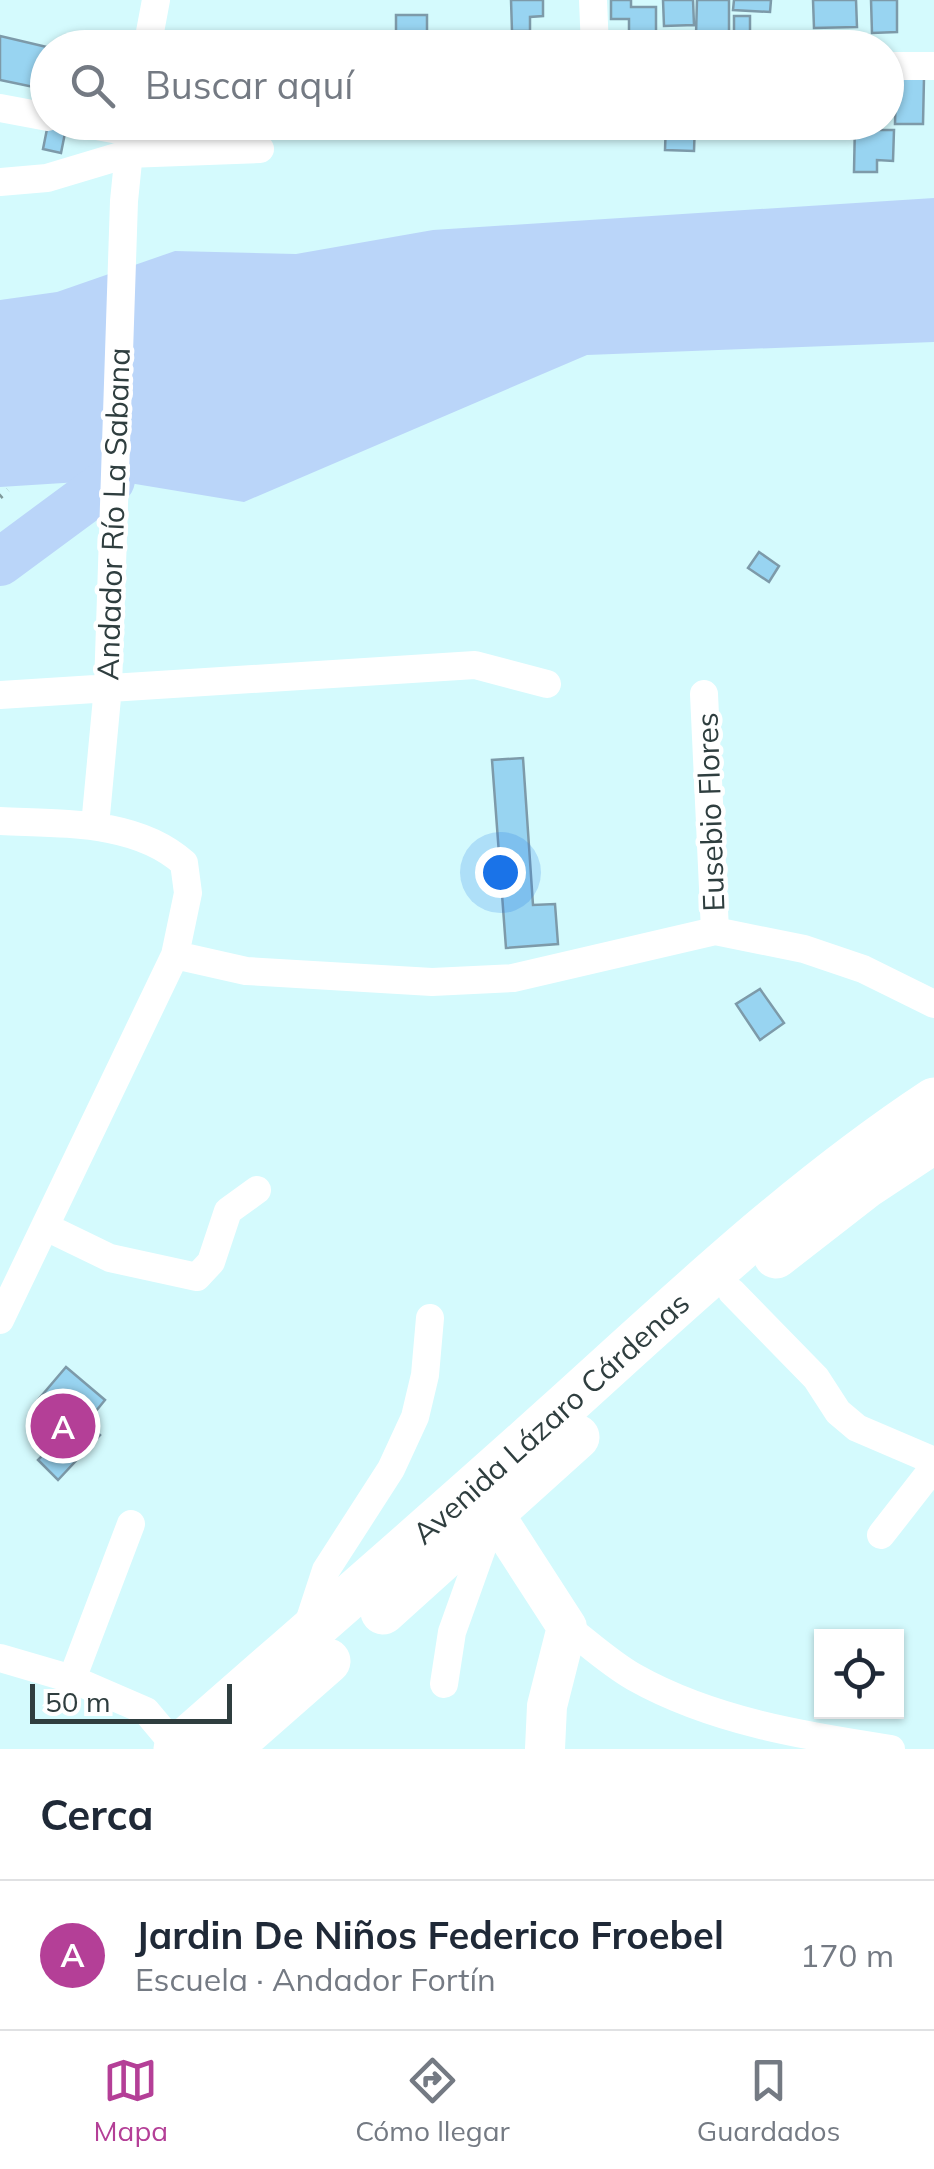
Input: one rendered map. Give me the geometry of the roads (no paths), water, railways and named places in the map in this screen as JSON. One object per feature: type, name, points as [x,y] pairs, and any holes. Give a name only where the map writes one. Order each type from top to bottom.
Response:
[{"type":"main road","name":"Avenida Lázaro Cárdenas","points":[[177,1749],[302,1644],[750,1240],[827,1174],[934,1100]]},
{"type":"main road","name":"Avenida Lázaro Cárdenas","points":[[228,1749],[494,1514],[732,1292],[866,1186],[934,1141]]},
{"type":"street","points":[[150,30],[156,0]]},
{"type":"street","points":[[593,0],[594,30]]},
{"type":"street","points":[[904,66],[934,66]]},
{"type":"street","points":[[0,108],[30,114]]},
{"type":"street","points":[[0,182],[47,178],[122,140]]},
{"type":"street","name":"Andador Río La Sabana","points":[[95,826],[108,688],[124,201],[130,140]]},
{"type":"street","points":[[170,140],[260,149]]},
{"type":"street","points":[[0,695],[475,665],[547,684]]},
{"type":"street","name":"Eusebio Flores","points":[[704,694],[714,931]]},
{"type":"street","points":[[0,821],[95,826],[164,844],[184,863],[188,893],[175,955],[0,1320]]},
{"type":"street","points":[[175,955],[246,971],[432,982],[512,978],[714,931],[834,959],[934,1004]]},
{"type":"street","points":[[46,1227],[110,1258],[197,1276],[211,1262],[228,1211],[257,1190]]},
{"type":"street","points":[[732,1292],[816,1378],[848,1420],[934,1464],[882,1534]]},
{"type":"street","points":[[302,1644],[326,1570],[391,1469],[414,1416],[425,1376],[430,1318]]},
{"type":"street","points":[[494,1514],[567,1627],[630,1675],[663,1692],[792,1734],[891,1749]]},
{"type":"street","points":[[444,1684],[452,1632],[494,1514]]},
{"type":"street","points":[[72,1679],[131,1524]]},
{"type":"street","points":[[545,1749],[547,1706],[567,1627]]},
{"type":"street","points":[[0,1658],[72,1679],[146,1710],[177,1749]]},
{"type":"water","points":[[934,198],[934,342],[587,355],[244,502],[111,480],[0,487],[0,300],[57,292],[175,251],[296,254],[433,230]]},
{"type":"waterway","points":[[0,562],[111,480]]},
{"type":"place","name":"Jardin De Niños Federico Froebel","points":[[63,1426]]}]
